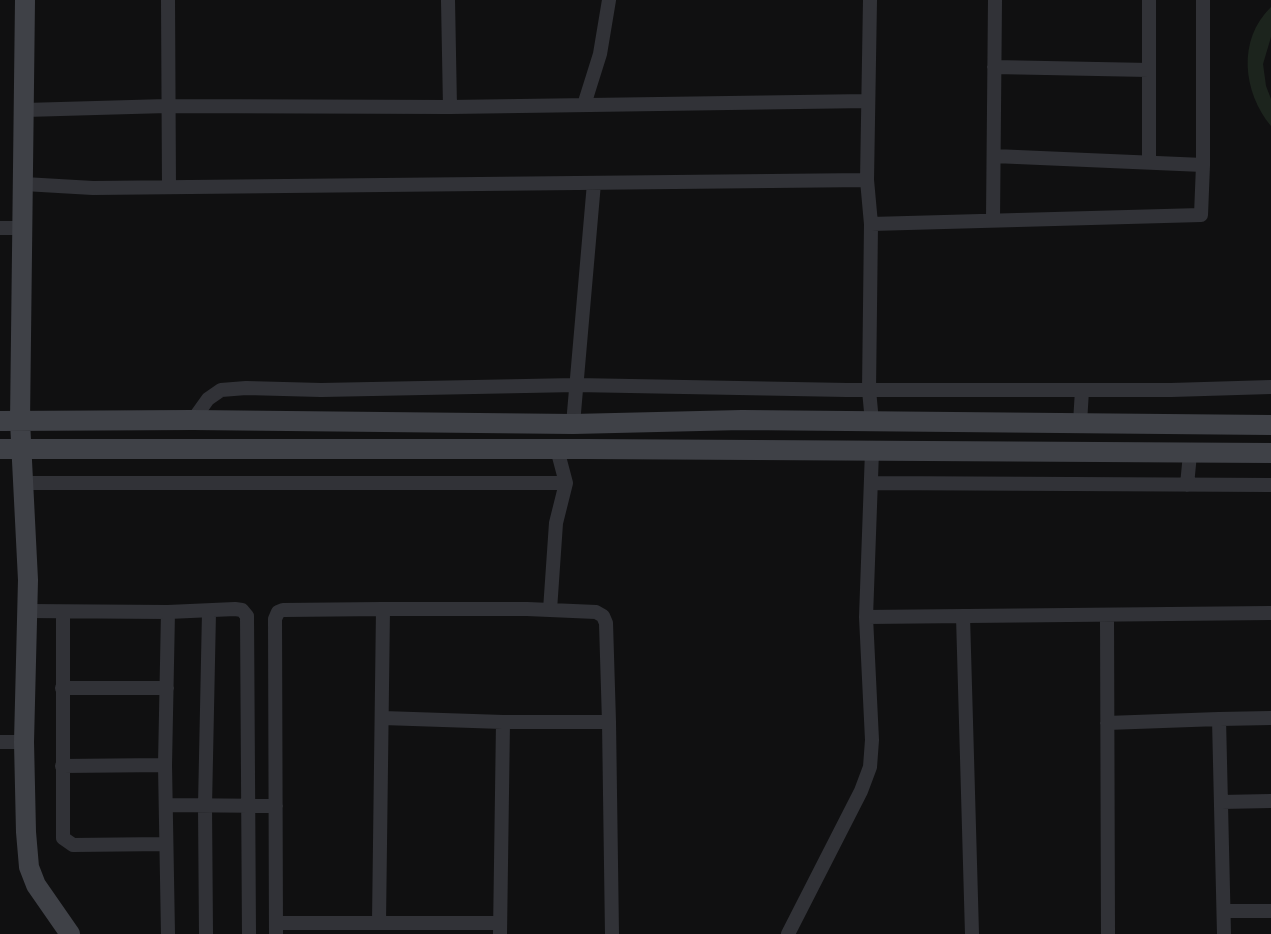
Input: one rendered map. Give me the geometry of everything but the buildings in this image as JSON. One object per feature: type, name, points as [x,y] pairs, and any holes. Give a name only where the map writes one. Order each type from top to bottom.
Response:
[{"type":"main road","points":[[25,0],[24,228],[20,421],[24,483],[27,611],[24,742],[26,832],[29,867],[36,885],[70,934]]},
{"type":"main road","points":[[0,421],[193,420],[574,424],[742,420],[1271,425]]},
{"type":"main road","points":[[872,422],[872,451]]},
{"type":"main road","points":[[1080,423],[1082,452]]},
{"type":"main road","points":[[0,449],[557,449],[1271,454]]},
{"type":"street","points":[[168,0],[168,187]]},
{"type":"street","points":[[448,0],[450,107]]},
{"type":"street","points":[[584,105],[600,54],[609,0]]},
{"type":"street","points":[[870,0],[867,180],[871,224],[869,390],[872,422]]},
{"type":"street","points":[[993,219],[995,0]]},
{"type":"street","points":[[1149,0],[1149,162]]},
{"type":"street","points":[[871,224],[993,219],[1201,215],[1204,164],[1203,0]]},
{"type":"street","points":[[994,67],[1149,70]]},
{"type":"street","points":[[24,110],[167,106],[450,107],[868,101]]},
{"type":"street","points":[[994,156],[1204,164]]},
{"type":"street","points":[[24,184],[93,188],[867,180]]},
{"type":"street","points":[[574,424],[594,183]]},
{"type":"street","points":[[0,228],[24,228]]},
{"type":"street","points":[[193,420],[208,399],[221,390],[576,385],[869,390],[1082,390],[1271,387]]},
{"type":"street","points":[[1080,423],[1082,390]]},
{"type":"street","points":[[550,610],[556,523],[566,483],[557,449]]},
{"type":"street","points":[[788,934],[861,791],[870,767],[872,740],[866,617],[872,451]]},
{"type":"street","points":[[1187,485],[1190,454]]},
{"type":"street","points":[[24,483],[566,483]]},
{"type":"street","points":[[871,483],[1271,485]]},
{"type":"street","points":[[27,611],[209,612],[235,609],[242,610],[247,616],[250,806],[249,934]]},
{"type":"street","points":[[379,922],[383,609]]},
{"type":"street","points":[[503,722],[500,929],[379,922],[276,928],[275,619],[278,612],[283,610],[383,609],[550,610],[596,612],[603,616],[606,623],[612,934]]},
{"type":"street","points":[[63,612],[62,832],[67,842],[73,845],[166,844]]},
{"type":"street","points":[[168,612],[165,766],[168,934]]},
{"type":"street","points":[[206,934],[205,806],[209,612]]},
{"type":"street","points":[[866,617],[1271,613]]},
{"type":"street","points":[[963,616],[972,934]]},
{"type":"street","points":[[1107,616],[1108,934]]},
{"type":"street","points":[[62,688],[167,688]]},
{"type":"street","points":[[383,718],[503,722],[609,722]]},
{"type":"street","points":[[1107,723],[1271,718]]},
{"type":"street","points":[[1219,719],[1224,934]]},
{"type":"street","points":[[0,742],[24,742]]},
{"type":"street","points":[[62,766],[165,766]]},
{"type":"street","points":[[1221,802],[1271,801]]},
{"type":"street","points":[[166,805],[276,806]]},
{"type":"street","points":[[1224,911],[1271,911]]},
{"type":"shaded area","points":[[1271,7],[1271,37],[1263,64],[1266,86],[1271,99],[1271,126],[1254,98],[1248,66],[1249,50],[1253,35],[1260,20]]}]
